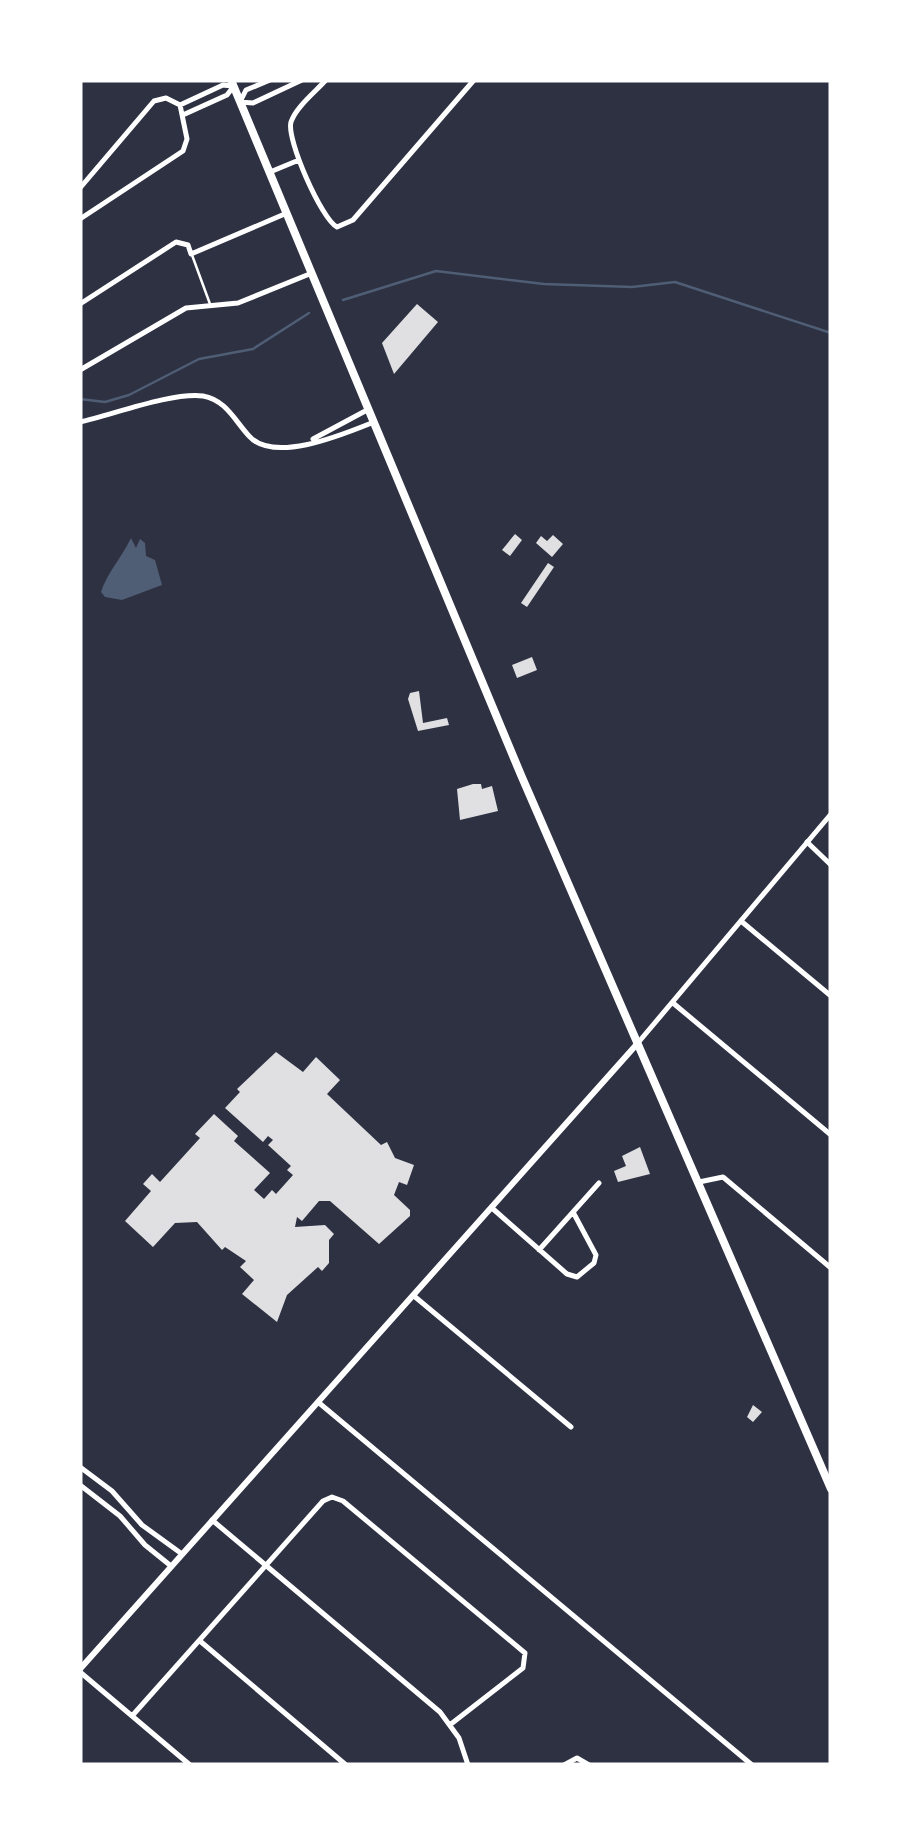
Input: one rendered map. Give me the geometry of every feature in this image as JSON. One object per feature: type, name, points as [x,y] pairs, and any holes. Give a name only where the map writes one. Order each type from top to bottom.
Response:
[{"type":"main road","points":[[233,83],[637,1044],[831,1490]]},
{"type":"main road","points":[[80,1670],[637,1044]]},
{"type":"street","points":[[270,80],[246,90],[240,102],[253,103],[302,80]]},
{"type":"street","points":[[326,80],[290,124],[299,160],[328,222],[345,226],[474,80]]},
{"type":"street","points":[[180,105],[233,83]]},
{"type":"street","points":[[184,114],[227,96],[233,83]]},
{"type":"street","points":[[80,188],[154,101],[166,98],[180,105],[187,139],[183,151],[80,219]]},
{"type":"street","points":[[270,172],[299,160]]},
{"type":"street","points":[[80,304],[176,242],[183,242],[191,254],[287,213]]},
{"type":"street","points":[[80,370],[180,311],[238,303],[312,273]]},
{"type":"street","points":[[80,422],[203,396],[225,407],[252,439],[267,448],[288,448],[374,422]]},
{"type":"street","points":[[311,441],[369,409]]},
{"type":"street","points":[[637,1044],[831,814]]},
{"type":"street","points":[[807,842],[831,865]]},
{"type":"street","points":[[741,920],[831,996]]},
{"type":"street","points":[[673,1003],[831,1134]]},
{"type":"street","points":[[697,1182],[722,1177],[828,1266],[831,1256]]},
{"type":"street","points":[[539,1250],[599,1184]]},
{"type":"street","points":[[492,1208],[573,1277],[594,1263],[596,1252],[573,1212]]},
{"type":"street","points":[[414,1296],[570,1427]]},
{"type":"street","points":[[318,1402],[752,1765]]},
{"type":"street","points":[[80,1468],[112,1492],[142,1525],[182,1554]]},
{"type":"street","points":[[80,1484],[171,1566]]},
{"type":"street","points":[[103,1502],[112,1492]]},
{"type":"street","points":[[132,1716],[323,1501],[332,1497],[343,1501],[526,1654],[523,1668],[451,1724]]},
{"type":"street","points":[[212,1520],[451,1724],[468,1765]]},
{"type":"street","points":[[134,1534],[142,1525]]},
{"type":"street","points":[[200,1641],[346,1765]]},
{"type":"street","points":[[80,1670],[190,1765]]},
{"type":"street","points":[[564,1765],[578,1758],[590,1765]]},
{"type":"lane","points":[[191,254],[210,304]]},
{"type":"water","points":[[131,538],[136,548],[140,539],[145,543],[146,556],[155,560],[162,585],[122,600],[105,597],[101,592],[104,585]]},
{"type":"building","points":[[417,304],[438,322],[394,374],[382,343]]},
{"type":"building","points":[[515,534],[522,540],[510,556],[502,550]]},
{"type":"building","points":[[553,535],[563,544],[552,557],[536,543],[541,536],[547,541]]},
{"type":"building","points":[[548,563],[554,567],[527,607],[521,603]]},
{"type":"building","points":[[532,657],[537,670],[517,678],[512,665]]},
{"type":"building","points":[[419,691],[423,723],[447,718],[449,725],[418,731],[408,699],[410,693]]},
{"type":"building","points":[[481,784],[482,789],[492,786],[498,811],[460,820],[457,789]]},
{"type":"building","points":[[276,1052],[303,1072],[316,1057],[340,1080],[327,1094],[381,1145],[387,1142],[395,1158],[414,1165],[407,1185],[399,1182],[394,1195],[410,1210],[410,1216],[379,1244],[330,1201],[319,1201],[302,1221],[297,1217],[295,1227],[325,1225],[334,1234],[329,1240],[329,1263],[322,1271],[318,1267],[287,1295],[277,1322],[242,1294],[254,1280],[240,1267],[246,1261],[225,1247],[222,1250],[197,1222],[175,1223],[153,1247],[125,1221],[151,1191],[143,1184],[152,1174],[160,1182],[200,1138],[195,1134],[214,1114],[238,1136],[234,1141],[270,1173],[254,1190],[264,1199],[272,1190],[276,1194],[293,1175],[287,1170],[291,1166],[268,1145],[273,1140],[268,1136],[263,1142],[225,1108],[240,1092],[237,1089]]},
{"type":"building","points":[[640,1147],[650,1174],[618,1182],[614,1171],[626,1166],[622,1156]]},
{"type":"building","points":[[753,1405],[762,1412],[753,1422],[747,1417]]},
{"type":"waterway","points":[[343,300],[436,271],[544,284],[632,287],[675,282],[831,333]]},
{"type":"waterway","points":[[80,399],[105,402],[129,395],[199,359],[253,349],[309,313]]}]
